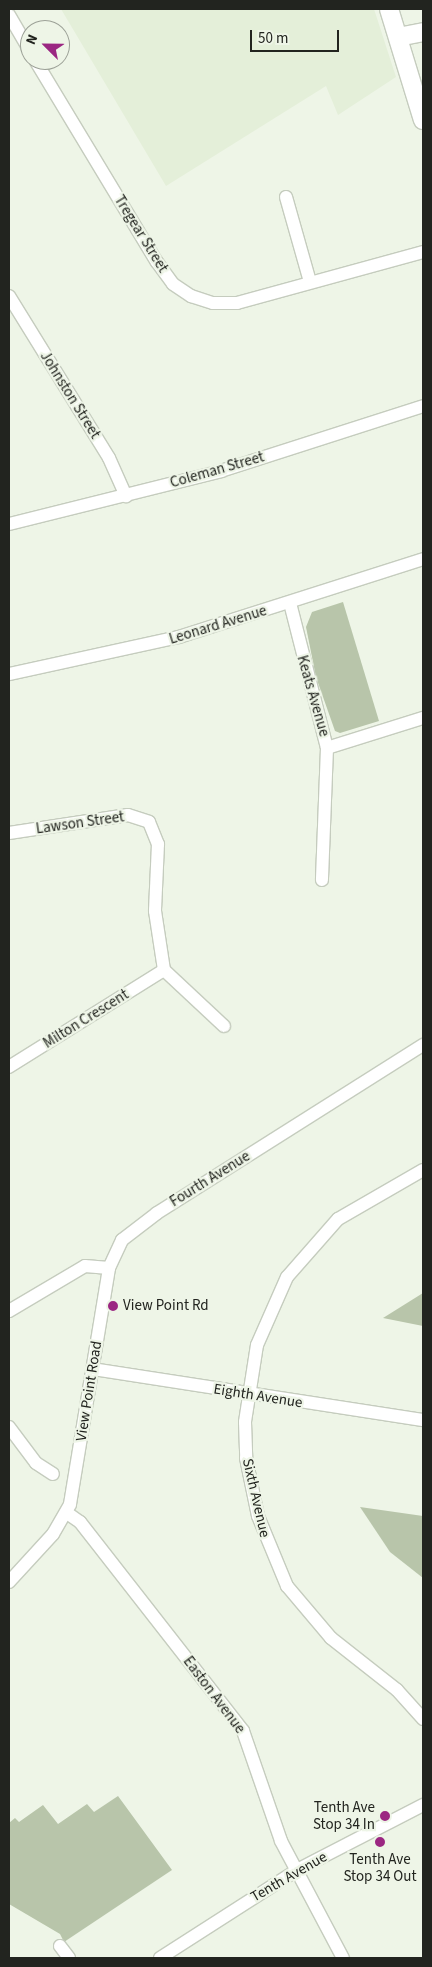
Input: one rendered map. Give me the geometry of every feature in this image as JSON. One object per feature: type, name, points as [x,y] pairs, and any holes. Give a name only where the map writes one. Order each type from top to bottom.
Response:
[{"type":"street","points":[[390,9],[423,120]]},
{"type":"street","points":[[9,15],[20,34]]},
{"type":"street","points":[[398,37],[423,32]]},
{"type":"street","name":"Tregear Street","points":[[41,70],[157,262],[181,290],[225,304],[423,252]]},
{"type":"street","points":[[286,197],[310,282]]},
{"type":"street","name":"Johnston Street","points":[[9,296],[109,458],[126,496]]},
{"type":"street","name":"Coleman Street","points":[[9,524],[126,496],[423,406]]},
{"type":"street","name":"Leonard Avenue","points":[[9,674],[115,655],[290,603],[423,559]]},
{"type":"street","name":"Keats Avenue","points":[[290,603],[327,748],[322,880]]},
{"type":"street","points":[[327,748],[423,718]]},
{"type":"street","name":"Lawson Street","points":[[9,833],[128,815],[149,822],[158,844],[155,911],[164,970]]},
{"type":"street","points":[[164,970],[224,1026]]},
{"type":"street","name":"Milton Crescent","points":[[9,1067],[164,970]]},
{"type":"street","name":"Fourth Avenue","points":[[109,1268],[122,1240],[157,1213],[423,1045]]},
{"type":"street","name":"Sixth Avenue","points":[[423,1170],[345,1215],[304,1253],[266,1318],[246,1394],[246,1458],[258,1516],[276,1565],[306,1612],[331,1638],[397,1690],[423,1719]]},
{"type":"street","points":[[9,1311],[85,1266],[109,1268]]},
{"type":"street","name":"View Point Road","points":[[67,1513],[109,1268]]},
{"type":"street","name":"Eighth Avenue","points":[[93,1369],[423,1420]]},
{"type":"street","points":[[9,1427],[36,1463],[53,1474]]},
{"type":"street","points":[[9,1582],[67,1513]]},
{"type":"street","name":"Easton Avenue","points":[[67,1513],[80,1522],[237,1722],[297,1870],[343,1958]]},
{"type":"street","name":"Tenth Avenue","points":[[160,1958],[297,1870],[423,1805]]},
{"type":"street","points":[[60,1946],[69,1958]]},
{"type":"shaded area","points":[[61,9],[374,9],[396,77],[338,115],[326,86],[166,186],[70,24],[70,20],[68,20]]},
{"type":"shaded area","points":[[343,602],[379,721],[340,733],[335,731],[316,677],[306,627],[312,612]]},
{"type":"shaded area","points":[[423,1293],[423,1326],[383,1318]]},
{"type":"shaded area","points":[[360,1507],[423,1516],[423,1578],[390,1552]]},
{"type":"shaded area","points":[[118,1796],[172,1870],[64,1942],[60,1934],[9,1904],[9,1823],[15,1818],[19,1822],[43,1805],[58,1824],[87,1804],[94,1812]]},
{"type":"place","name":"View Point Rd","points":[[113,1306]]},
{"type":"place","name":"Tenth Ave Stop 34 In","points":[[385,1816]]},
{"type":"place","name":"Tenth Ave Stop 34 Out","points":[[380,1842]]}]
